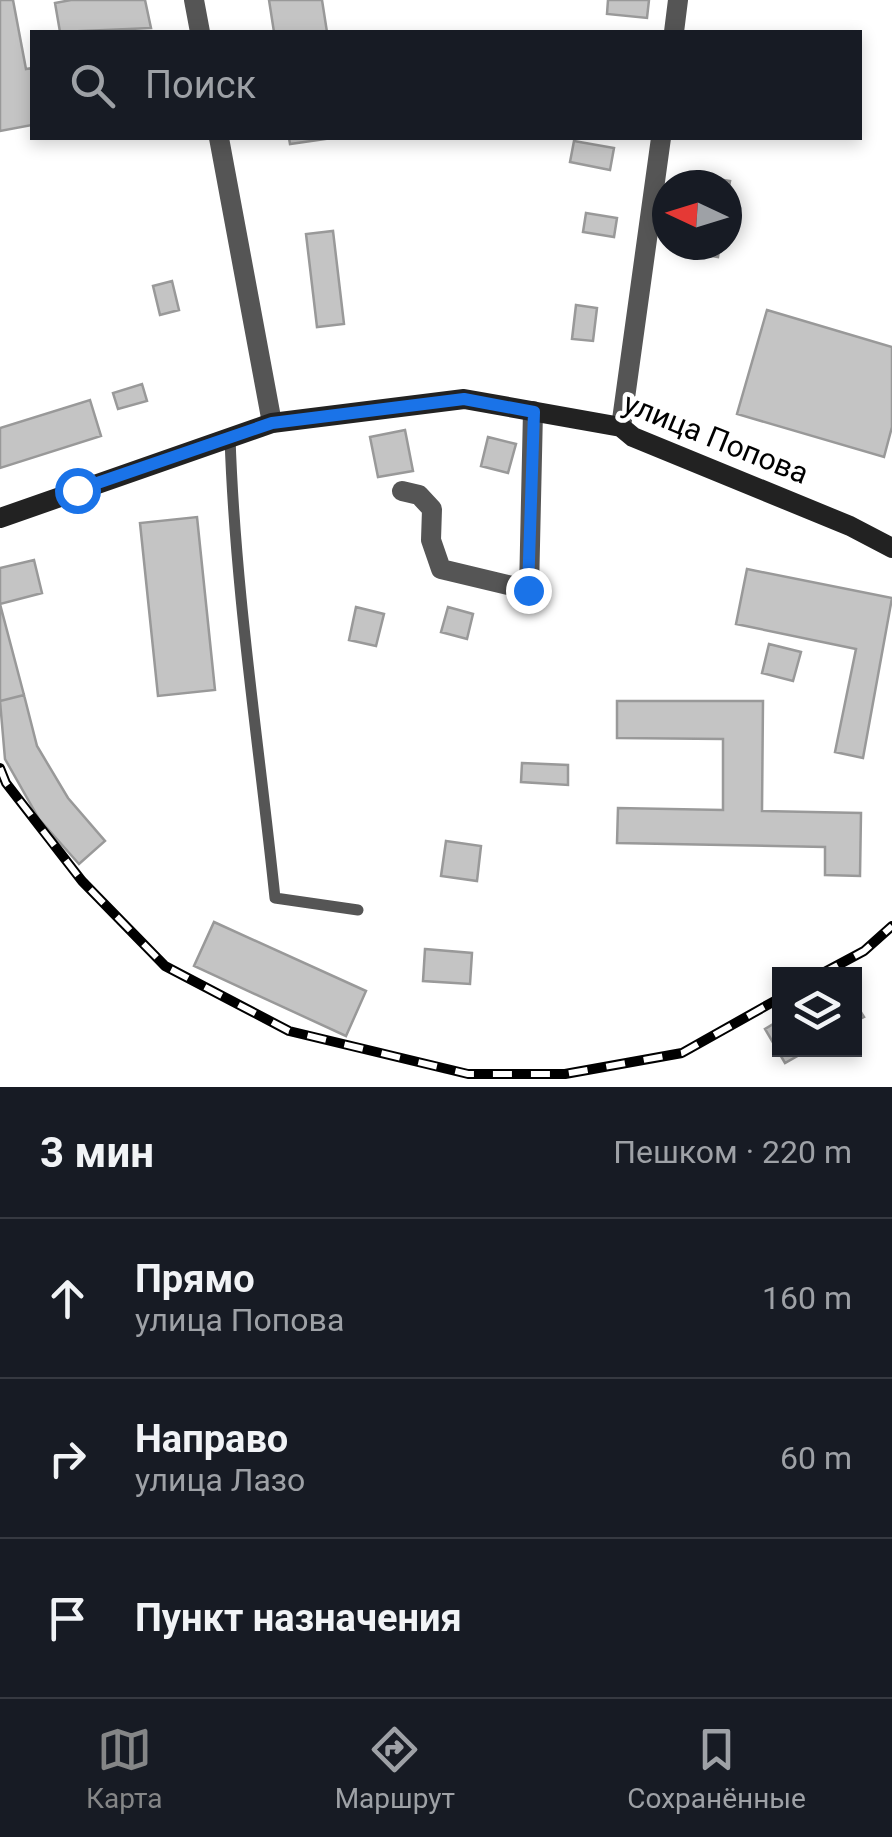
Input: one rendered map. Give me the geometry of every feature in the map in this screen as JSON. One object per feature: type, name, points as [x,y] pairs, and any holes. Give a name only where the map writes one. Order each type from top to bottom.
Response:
[{"type":"street","points":[[194,0],[200,30]]},
{"type":"street","points":[[674,30],[678,0]]},
{"type":"street","points":[[219,140],[272,423]]},
{"type":"street","points":[[621,427],[661,140]]},
{"type":"street","name":"улица Попова","points":[[0,518],[272,423],[464,399],[621,427],[633,437],[850,526],[892,548]]},
{"type":"street","points":[[402,491],[419,495],[432,509],[431,540],[441,568],[528,590],[534,412]]},
{"type":"lane","points":[[230,437],[234,558],[253,682],[275,898],[358,910]]},
{"type":"building","points":[[0,0],[13,0],[26,69],[30,68],[30,125],[0,131]]},
{"type":"building","points":[[145,0],[151,28],[60,30],[55,3]]},
{"type":"building","points":[[269,0],[322,0],[327,30],[274,30]]},
{"type":"building","points":[[608,0],[649,0],[647,18],[607,14]]},
{"type":"building","points":[[574,141],[614,148],[610,170],[570,162]]},
{"type":"building","points":[[586,213],[617,218],[614,237],[583,232]]},
{"type":"building","points":[[333,231],[344,324],[317,327],[306,234]]},
{"type":"building","points":[[172,281],[179,310],[160,315],[153,286]]},
{"type":"building","points":[[576,305],[597,308],[593,341],[572,339]]},
{"type":"building","points":[[767,310],[892,347],[892,427],[884,457],[737,414]]},
{"type":"building","points":[[142,384],[147,401],[118,409],[113,393]]},
{"type":"building","points":[[90,400],[101,436],[0,468],[0,428]]},
{"type":"building","points":[[405,430],[413,471],[378,477],[370,437]]},
{"type":"building","points":[[488,437],[516,444],[508,473],[481,466]]},
{"type":"building","points":[[197,517],[215,690],[158,696],[140,523]]},
{"type":"building","points":[[34,560],[42,593],[0,604],[0,568]]},
{"type":"building","points":[[747,569],[892,598],[863,758],[835,752],[856,649],[736,624]]},
{"type":"building","points":[[0,604],[24,695],[0,701]]},
{"type":"building","points":[[356,607],[384,614],[376,646],[349,640]]},
{"type":"building","points":[[448,607],[473,614],[467,639],[441,632]]},
{"type":"building","points":[[769,644],[801,652],[793,681],[762,673]]},
{"type":"building","points":[[24,695],[37,746],[68,798],[105,841],[79,864],[39,819],[5,759],[0,701]]},
{"type":"building","points":[[617,701],[763,701],[762,811],[861,813],[860,876],[825,875],[825,847],[617,843],[618,808],[723,810],[723,739],[617,738]]},
{"type":"building","points":[[522,763],[568,765],[568,785],[521,782]]},
{"type":"building","points":[[446,841],[481,846],[477,881],[441,876]]},
{"type":"building","points":[[214,922],[366,991],[346,1036],[194,966]]},
{"type":"building","points":[[425,949],[472,953],[470,984],[423,981]]},
{"type":"railway","points":[[0,768],[6,783],[82,881],[165,966],[289,1031],[468,1074],[565,1074],[682,1053],[772,1002]]},
{"type":"railway","points":[[834,967],[864,951],[892,926]]},
{"type":"route","points":[[77,490],[272,423],[464,399],[534,412],[528,590]]}]
